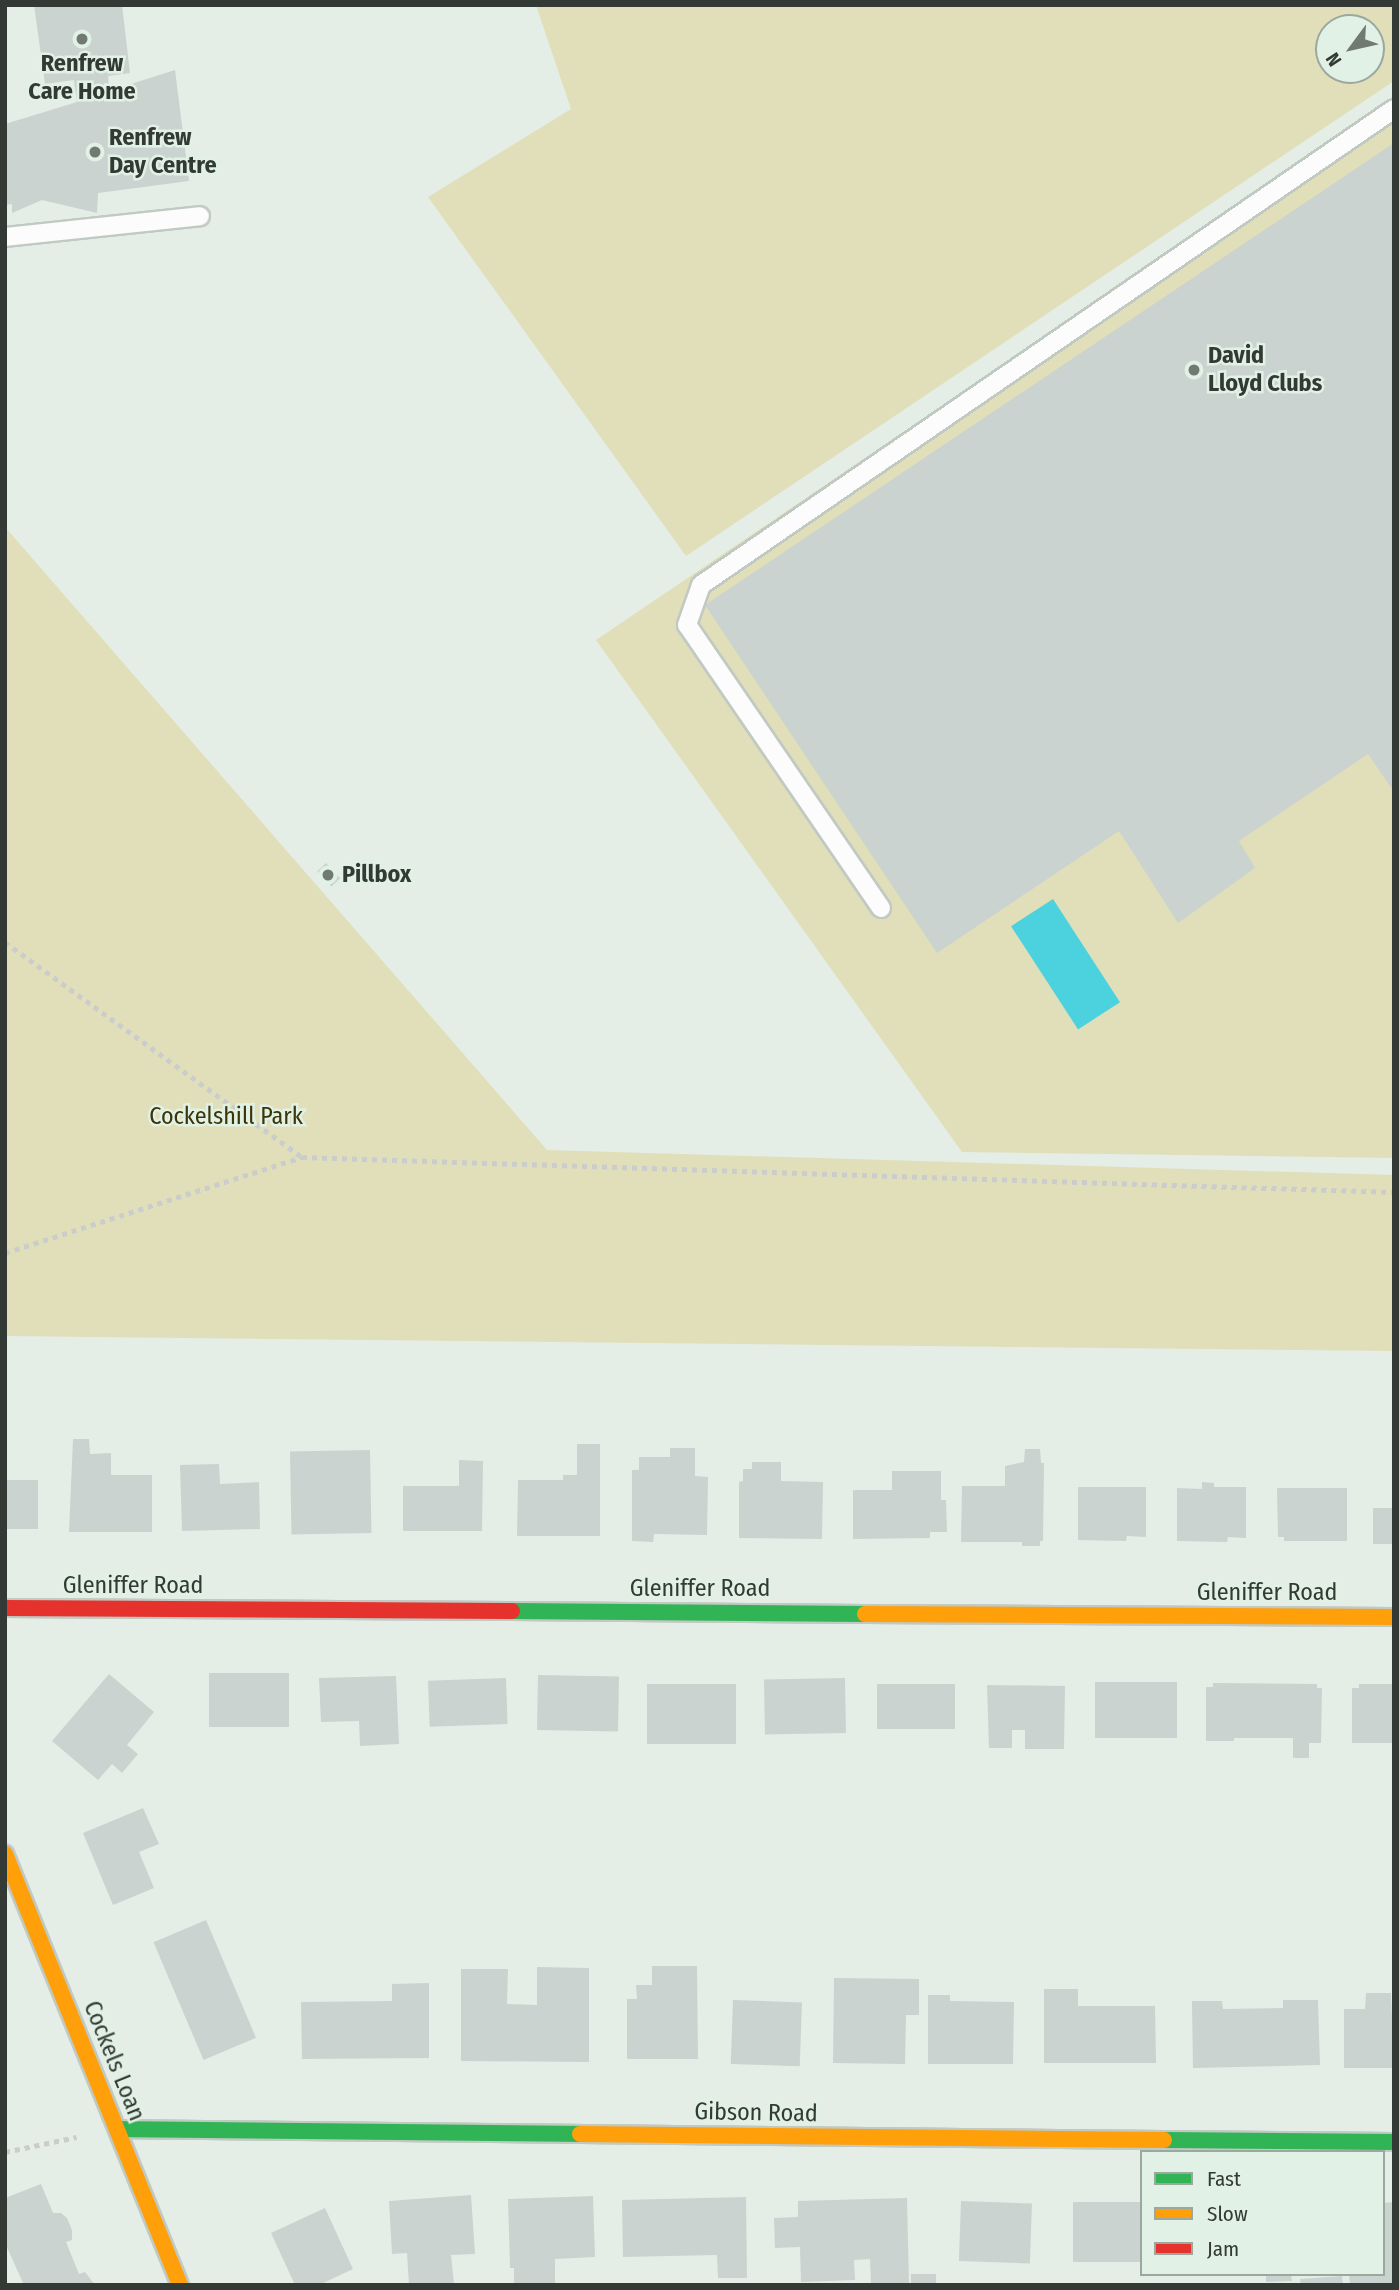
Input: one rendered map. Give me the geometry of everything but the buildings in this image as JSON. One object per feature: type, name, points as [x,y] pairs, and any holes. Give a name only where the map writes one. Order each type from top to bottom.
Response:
[{"type":"street","name":"Gleniffer Road","points":[[5,1608],[1394,1617]]},
{"type":"street","name":"Cockels Loan","points":[[5,1854],[180,2285]]},
{"type":"street","name":"Gibson Road","points":[[117,2129],[1394,2142]]},
{"type":"lane","points":[[881,908],[687,625],[701,585],[1394,109]]},
{"type":"lane","points":[[5,237],[200,216]]},
{"type":"path","points":[[5,942],[302,1157]]},
{"type":"path","points":[[5,1253],[302,1157],[1394,1192]]},
{"type":"path","points":[[5,2152],[117,2129]]},
{"type":"green space","points":[[536,5],[1394,5],[1394,81],[686,556],[428,197],[571,109]]},
{"type":"green space","name":"David Lloyd Clubs","points":[[1394,100],[1394,1158],[962,1152],[596,640]]},
{"type":"green space","name":"Cockelshill Park","points":[[5,527],[547,1150],[1394,1175],[1394,1351],[5,1336]]},
{"type":"water","points":[[1053,899],[1120,1002],[1078,1029],[1011,926]]},
{"type":"traffic: fast","points":[[512,1611],[865,1614]]},
{"type":"traffic: fast","points":[[117,2129],[580,2134]]},
{"type":"traffic: fast","points":[[1164,2140],[1394,2142]]},
{"type":"traffic: slow","points":[[865,1614],[1394,1617]]},
{"type":"traffic: slow","points":[[5,1854],[180,2285]]},
{"type":"traffic: slow","points":[[580,2134],[1164,2140]]},
{"type":"traffic: jam","points":[[5,1608],[512,1611]]},
{"type":"place","name":"Renfrew Care Home","points":[[82,39]]},
{"type":"place","name":"Renfrew Day Centre","points":[[95,152]]},
{"type":"place","name":"David Lloyd Clubs","points":[[1194,370]]},
{"type":"place","name":"Pillbox","points":[[328,875]]}]
